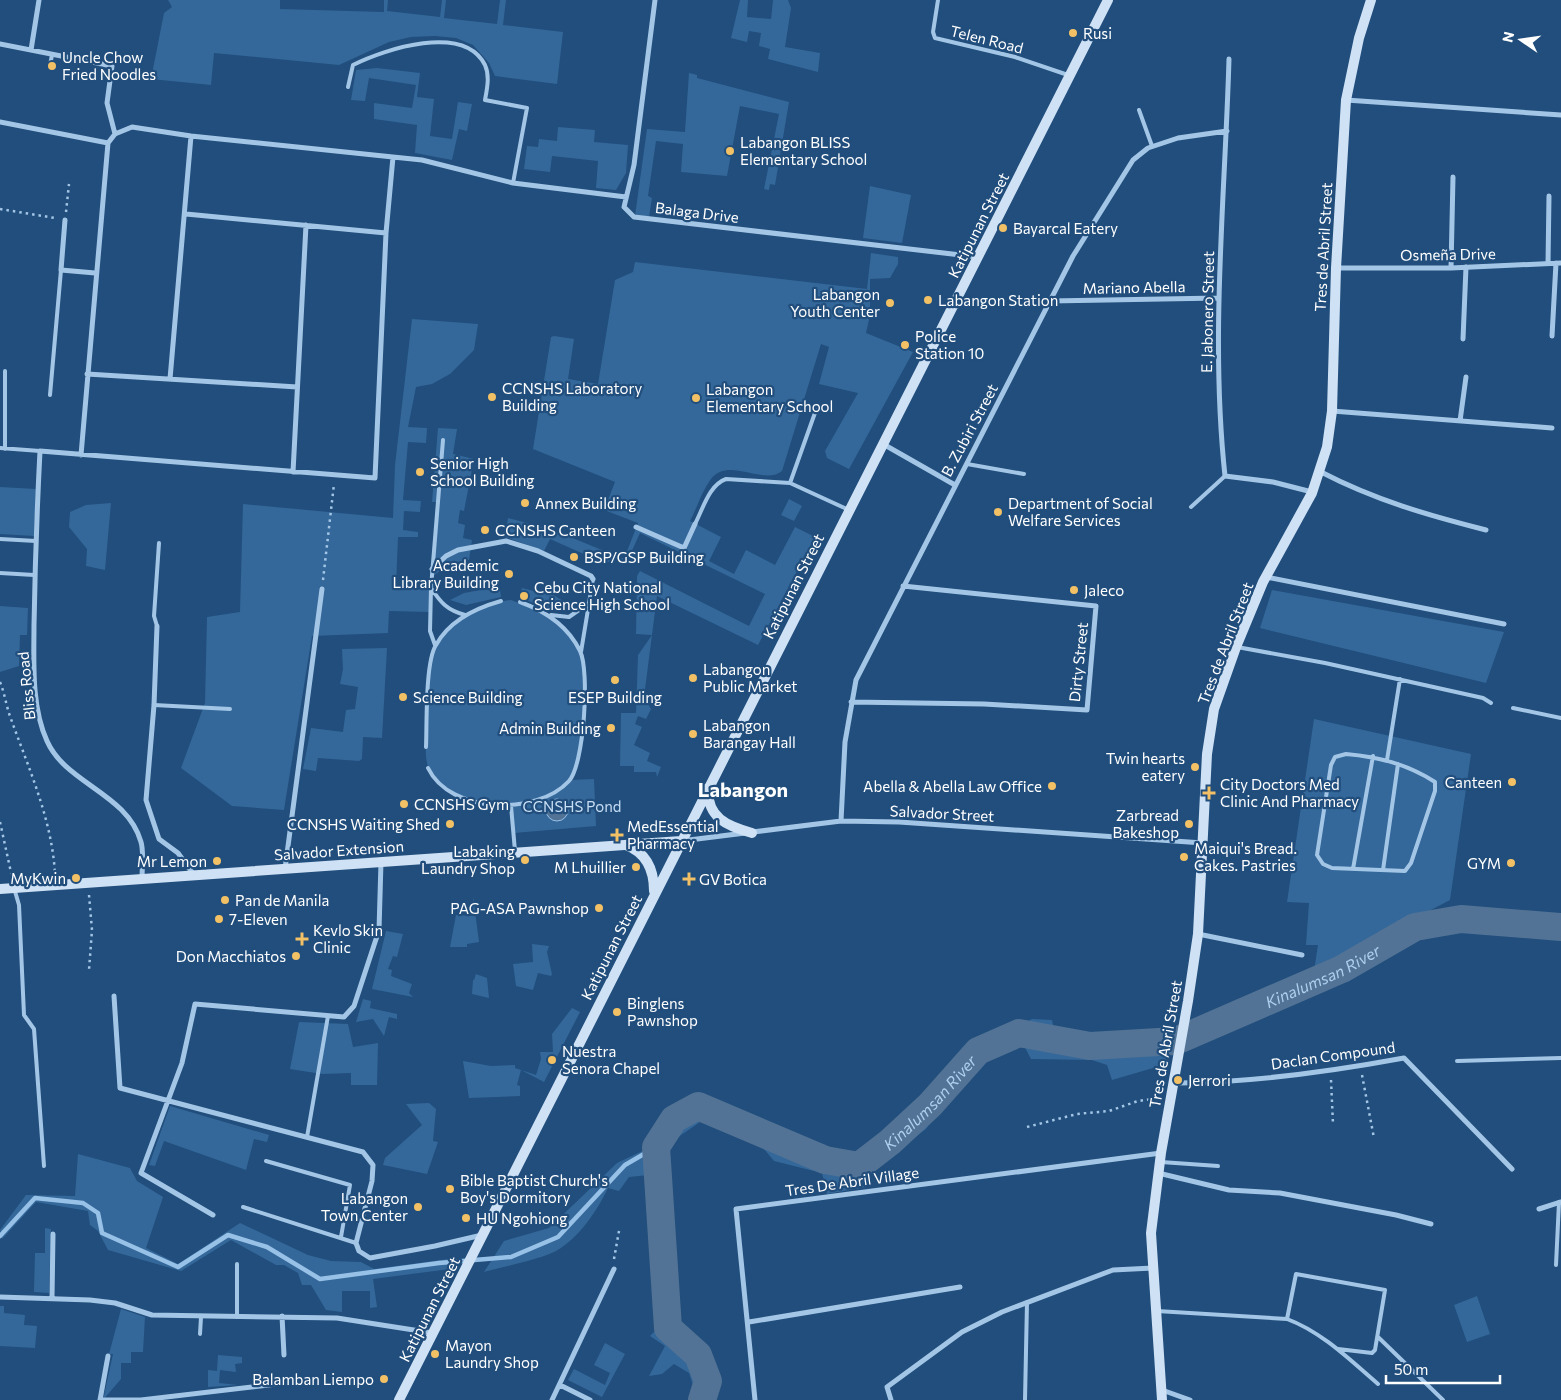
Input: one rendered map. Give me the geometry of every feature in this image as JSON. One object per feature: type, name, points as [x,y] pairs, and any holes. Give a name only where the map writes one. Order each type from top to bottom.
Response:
[{"type":"main road","name":"Katipunan Street","points":[[399,1400],[654,893],[1108,0]]},
{"type":"main road","name":"Tres de Abril Street","points":[[1161,1395],[1151,1233],[1159,1163],[1198,934],[1207,754],[1214,709],[1236,647],[1266,577],[1312,493],[1328,447],[1332,411],[1336,268],[1346,100],[1359,38],[1371,0]]},
{"type":"main road","points":[[708,788],[710,809],[715,817],[728,826],[752,833]]},
{"type":"main road","name":"Salvador Extension","points":[[0,889],[681,841]]},
{"type":"main road","points":[[626,845],[642,854],[649,864],[654,893]]},
{"type":"street","points":[[31,50],[40,0]]},
{"type":"street","points":[[81,455],[95,273],[108,143],[115,134],[132,127],[191,136],[422,160],[513,183],[626,197],[634,165],[655,0]]},
{"type":"street","points":[[0,44],[112,66],[107,104],[115,134]]},
{"type":"street","name":"E. Jabonero Street","points":[[1225,476],[1218,416],[1219,298],[1229,59]]},
{"type":"street","points":[[1346,100],[1561,115]]},
{"type":"street","points":[[0,122],[108,143]]},
{"type":"street","name":"B. Zubiri Street","points":[[841,821],[843,760],[856,680],[864,661],[1073,256],[1133,160],[1152,146],[1178,138],[1227,131]]},
{"type":"street","points":[[170,379],[186,214],[191,136]]},
{"type":"street","points":[[40,451],[375,478],[386,233],[394,157]]},
{"type":"street","points":[[1451,268],[1453,177]]},
{"type":"street","points":[[1548,264],[1549,196]]},
{"type":"street","name":"Balaga Drive","points":[[626,197],[624,207],[634,217],[978,257]]},
{"type":"street","points":[[186,214],[386,233]]},
{"type":"street","points":[[65,220],[61,270],[95,273]]},
{"type":"street","points":[[293,472],[306,225]]},
{"type":"street","points":[[1552,336],[1558,263]]},
{"type":"street","name":"Osmeña Drive","points":[[1336,268],[1451,268],[1558,263]]},
{"type":"street","points":[[1463,339],[1466,267]]},
{"type":"street","name":"Mariano Abella","points":[[1050,301],[1219,298]]},
{"type":"street","points":[[88,374],[297,387]]},
{"type":"street","points":[[1460,421],[1466,377]]},
{"type":"street","points":[[1332,411],[1552,428]]},
{"type":"street","points":[[882,444],[955,485]]},
{"type":"street","name":"Bliss Road","points":[[40,451],[34,575],[34,669],[40,718],[47,742],[65,765],[107,796],[128,818],[141,842],[142,879]]},
{"type":"street","points":[[1320,472],[1371,496],[1416,512],[1486,530]]},
{"type":"street","points":[[1225,476],[1273,482],[1312,493]]},
{"type":"street","points":[[636,527],[684,548],[695,524]]},
{"type":"street","points":[[432,569],[446,556],[458,550],[506,541],[538,550],[593,579]]},
{"type":"street","points":[[1266,577],[1504,624]]},
{"type":"street","name":"Dirty Street","points":[[851,702],[984,704],[1087,710],[1096,606],[903,586]]},
{"type":"street","points":[[285,869],[322,589]]},
{"type":"street","points":[[157,626],[154,705],[146,800],[159,839],[178,854],[195,876]]},
{"type":"street","name":"Salvador Street","points":[[681,841],[841,821],[899,822],[1203,842]]},
{"type":"street","points":[[213,1215],[141,1172],[182,1063],[195,1004],[344,1016],[354,1006],[379,930],[380,862]]},
{"type":"street","points":[[1198,934],[1302,955]]},
{"type":"street","points":[[114,996],[120,1088],[363,1152],[373,1165],[372,1181],[356,1243],[359,1251],[370,1258],[482,1235]]},
{"type":"street","name":"Daclan Compound","points":[[1172,1083],[1206,1083],[1331,1071],[1404,1058],[1512,1169]]},
{"type":"street","points":[[1159,1163],[1229,1190],[1280,1193],[1396,1215],[1431,1224]]},
{"type":"street","name":"Tres De Abril Village","points":[[756,1400],[736,1209],[1159,1163]]},
{"type":"street","points":[[1538,1209],[1560,1202]]},
{"type":"street","points":[[52,1298],[54,1234]]},
{"type":"street","points":[[891,1400],[887,1387],[962,1332],[1027,1302],[1113,1270],[1153,1268]]},
{"type":"street","points":[[552,1400],[614,1269]]},
{"type":"street","points":[[749,1322],[960,1287]]},
{"type":"street","points":[[0,1297],[52,1298],[114,1304],[152,1315],[337,1318],[433,1333]]},
{"type":"street","points":[[282,1316],[284,1355]]},
{"type":"street","points":[[108,1356],[100,1400],[141,1400],[285,1382]]},
{"type":"street","points":[[560,1385],[590,1400]]},
{"type":"street","points":[[1161,1395],[1190,1400]]},
{"type":"lane","name":"Telen Road","points":[[938,0],[933,32],[935,38],[1015,57],[1070,76]]},
{"type":"lane","points":[[348,87],[354,65],[373,55],[412,44],[457,44],[474,51],[486,66],[488,80],[485,100],[527,108],[513,183]]},
{"type":"lane","points":[[50,65],[52,55]]},
{"type":"lane","points":[[1139,110],[1152,146]]},
{"type":"lane","points":[[50,395],[61,270]]},
{"type":"lane","points":[[5,371],[2,448],[40,451]]},
{"type":"lane","points":[[790,483],[816,410]]},
{"type":"lane","points":[[426,747],[430,669],[435,645],[430,631],[432,569],[443,440]]},
{"type":"lane","points":[[966,464],[1024,474]]},
{"type":"lane","points":[[1191,507],[1225,476]]},
{"type":"lane","points":[[695,524],[713,489],[720,481],[735,478],[790,483],[849,510]]},
{"type":"lane","points":[[0,539],[36,540]]},
{"type":"lane","points":[[157,626],[154,616],[159,543]]},
{"type":"lane","points":[[0,573],[34,575]]},
{"type":"lane","points":[[428,768],[432,775],[449,790],[479,803],[511,806],[542,798],[570,780],[580,755],[584,689],[581,652],[593,579]]},
{"type":"lane","points":[[431,588],[442,604],[451,611],[465,615]]},
{"type":"lane","points":[[435,645],[465,615],[501,601]]},
{"type":"lane","points":[[520,602],[550,615],[569,617],[589,603]]},
{"type":"lane","points":[[550,615],[581,652]]},
{"type":"lane","points":[[1236,647],[1400,679],[1482,698],[1491,703]]},
{"type":"lane","points":[[1387,760],[1400,679]]},
{"type":"lane","points":[[154,705],[230,709]]},
{"type":"lane","points":[[1513,708],[1561,718]]},
{"type":"lane","points":[[1346,754],[1373,756],[1417,770],[1435,782],[1435,791],[1411,863],[1405,871],[1332,868],[1322,864],[1317,855],[1329,774],[1335,757],[1346,754]]},
{"type":"lane","points":[[1353,869],[1373,756]]},
{"type":"lane","points":[[1383,870],[1398,764]]},
{"type":"lane","points":[[511,806],[515,853]]},
{"type":"lane","points":[[14,888],[19,905],[24,1015],[34,1029],[44,1166]]},
{"type":"lane","points":[[307,1137],[328,1016]]},
{"type":"lane","points":[[1458,1061],[1561,1058]]},
{"type":"lane","points":[[266,1161],[350,1185],[342,1237]]},
{"type":"lane","points":[[1159,1163],[1218,1166]]},
{"type":"lane","points":[[1556,1265],[1560,1202]]},
{"type":"lane","points":[[243,1207],[356,1243]]},
{"type":"lane","points":[[237,1264],[237,1317]]},
{"type":"lane","points":[[1287,1319],[1296,1274],[1385,1290],[1375,1350],[1372,1353],[1337,1349]]},
{"type":"lane","points":[[1025,1400],[1027,1302]]},
{"type":"lane","points":[[1155,1311],[1287,1319],[1300,1324],[1337,1349],[1378,1384]]},
{"type":"lane","points":[[200,1334],[201,1317]]},
{"type":"lane","points":[[1378,1337],[1443,1400]]},
{"type":"lane","points":[[1432,1400],[1436,1394]]},
{"type":"path","points":[[0,209],[65,220],[70,184]]},
{"type":"path","points":[[322,589],[335,475]]},
{"type":"path","points":[[0,682],[6,707],[40,799],[54,852],[55,886]]},
{"type":"path","points":[[0,822],[14,888]]},
{"type":"path","points":[[88,883],[92,930],[89,970]]},
{"type":"path","points":[[1360,1066],[1374,1138]]},
{"type":"path","points":[[1331,1071],[1333,1124]]},
{"type":"path","points":[[1027,1127],[1077,1114],[1109,1111],[1138,1101],[1170,1097]]},
{"type":"path","points":[[614,1269],[614,1252],[619,1231]]},
{"type":"green space","points":[[168,0],[280,0],[280,9],[384,12],[384,0],[388,0],[387,11],[440,17],[442,0],[446,0],[444,18],[497,24],[500,0],[506,0],[503,25],[563,32],[557,84],[495,76],[489,63],[473,45],[456,38],[435,36],[411,37],[389,42],[339,65],[214,53],[211,85],[151,79],[164,13],[172,7]]},
{"type":"green space","points":[[740,0],[748,0],[747,17],[771,19],[773,0],[788,0],[791,8],[785,47],[820,53],[818,72],[768,59],[770,49],[759,46],[761,33],[749,31],[747,42],[731,38]]},
{"type":"green space","points":[[377,68],[420,73],[417,97],[434,99],[430,136],[452,139],[458,102],[472,104],[467,131],[459,129],[452,160],[415,153],[417,125],[374,119],[374,103],[412,108],[416,85],[369,78],[365,101],[351,100],[356,70]]},
{"type":"green space","points":[[689,73],[697,75],[697,78],[789,102],[775,185],[770,184],[769,190],[764,189],[779,114],[740,106],[727,176],[681,172],[683,144],[656,141],[648,196],[652,198],[649,217],[635,216],[647,129],[685,132]]},
{"type":"green space","points":[[558,127],[595,130],[594,142],[628,145],[626,173],[616,190],[596,188],[598,161],[552,156],[550,172],[524,169],[527,146],[538,147],[539,139],[557,141]]},
{"type":"green space","points":[[870,186],[911,195],[902,243],[863,238]]},
{"type":"green space","points":[[871,253],[898,257],[898,264],[890,278],[870,279],[870,315],[866,333],[913,352],[849,469],[827,458],[825,451],[858,393],[819,384],[829,347],[821,344],[782,471],[774,475],[736,470],[718,473],[711,479],[702,494],[690,521],[721,537],[709,561],[734,574],[746,550],[775,565],[795,527],[815,537],[758,645],[657,596],[652,635],[636,634],[637,576],[640,571],[749,626],[765,594],[640,533],[626,564],[617,560],[604,563],[550,539],[544,551],[505,537],[508,518],[553,530],[624,559],[638,523],[604,510],[615,482],[533,449],[551,337],[574,339],[568,379],[598,384],[615,280],[633,272],[635,262],[867,289]]},
{"type":"green space","points":[[412,319],[478,324],[474,350],[450,374],[432,384],[416,387],[408,427],[427,428],[426,443],[408,442],[403,500],[421,501],[420,512],[404,511],[403,530],[418,532],[418,537],[398,537],[396,588],[431,590],[430,612],[389,611],[388,633],[312,636],[284,810],[232,806],[181,768],[205,703],[207,617],[240,612],[243,504],[393,518],[395,465]]},
{"type":"green space","points":[[438,428],[457,429],[453,454],[474,459],[464,511],[460,510],[458,523],[465,525],[463,538],[472,540],[469,560],[452,563],[431,577],[437,502],[432,502]]},
{"type":"green space","points":[[0,487],[36,489],[34,536],[0,534]]},
{"type":"green space","points":[[789,499],[802,506],[794,521],[781,515]]},
{"type":"green space","points":[[111,503],[105,570],[86,566],[87,549],[69,527],[70,512],[86,505]]},
{"type":"green space","points":[[522,588],[545,594],[547,591],[571,606],[564,609],[551,610],[520,598]]},
{"type":"green space","points":[[486,589],[500,589],[501,597],[466,605],[450,600],[464,593]]},
{"type":"green space","points":[[1272,590],[1504,632],[1486,683],[1260,628]]},
{"type":"green space","name":"CCNSHS Pond","points":[[511,600],[550,615],[566,630],[581,652],[585,689],[580,755],[570,780],[594,779],[596,826],[514,833],[511,806],[479,802],[457,795],[439,783],[429,769],[426,749],[428,683],[430,664],[435,646],[448,629],[468,615],[490,605]]},
{"type":"green space","points":[[0,606],[28,608],[27,635],[20,635],[19,666],[0,672]]},
{"type":"green space","points":[[652,635],[644,697],[651,709],[646,719],[638,716],[635,724],[642,727],[634,745],[650,753],[647,761],[661,767],[657,777],[656,772],[634,772],[634,766],[620,766],[621,713],[636,713],[638,655]]},
{"type":"green space","points":[[387,648],[382,738],[363,737],[362,759],[359,761],[318,758],[316,771],[303,769],[311,728],[343,732],[346,710],[355,709],[358,687],[340,684],[343,669],[342,649]]},
{"type":"green space","points":[[1314,719],[1471,754],[1450,900],[1314,971],[1318,945],[1306,945],[1309,903],[1287,902]]},
{"type":"green space","points":[[473,896],[479,942],[467,944],[467,947],[450,947],[456,915],[473,916]]},
{"type":"green space","points":[[386,931],[403,934],[397,957],[393,956],[388,969],[392,970],[391,976],[412,984],[409,993],[413,997],[372,989]]},
{"type":"green space","points":[[532,944],[549,946],[547,952],[552,974],[551,976],[538,973],[533,990],[516,986],[513,964],[533,962]]},
{"type":"green space","points":[[476,974],[487,978],[489,998],[472,994],[473,980]]},
{"type":"green space","points":[[363,999],[371,1001],[370,1008],[397,1014],[397,1019],[389,1017],[384,1036],[373,1019],[356,1022]]},
{"type":"green space","points":[[572,1008],[580,1012],[544,1082],[521,1070],[536,1075],[541,1059],[540,1052],[553,1052],[552,1034]]},
{"type":"green space","points":[[1032,1019],[1052,1020],[1054,1030],[1098,1042],[1171,1038],[1167,1064],[1112,1080],[1107,1065],[1092,1060],[1031,1059],[1021,1040],[986,1055],[955,1088],[926,1129],[866,1173],[866,1187],[827,1194],[822,1173],[774,1161],[764,1149],[703,1120],[665,1146],[667,1172],[662,1173],[669,1315],[705,1350],[712,1371],[711,1400],[698,1400],[689,1373],[674,1364],[662,1374],[649,1376],[665,1346],[650,1336],[666,1320],[659,1217],[652,1185],[658,1174],[629,1177],[619,1191],[608,1188],[580,1231],[556,1251],[531,1260],[484,1272],[504,1241],[549,1228],[617,1163],[653,1146],[670,1117],[695,1105],[699,1096],[775,1124],[786,1141],[823,1156],[851,1159],[871,1152],[938,1089],[979,1038],[1016,1027]]},
{"type":"green space","points":[[299,1022],[348,1024],[353,1047],[378,1043],[377,1085],[351,1085],[351,1073],[322,1074],[290,1069]]},
{"type":"green space","points":[[463,1061],[491,1066],[515,1065],[515,1068],[521,1070],[517,1085],[520,1086],[520,1096],[469,1098]]},
{"type":"green space","points":[[429,1103],[436,1109],[433,1141],[438,1142],[427,1174],[383,1165],[385,1158],[422,1125],[406,1104]]},
{"type":"green space","points":[[170,1106],[269,1135],[267,1142],[254,1139],[246,1170],[164,1141],[155,1166],[149,1165]]},
{"type":"green space","points":[[78,1154],[130,1168],[137,1181],[163,1197],[146,1248],[178,1264],[240,1223],[308,1255],[331,1261],[361,1262],[374,1269],[456,1258],[450,1269],[373,1279],[377,1307],[370,1308],[370,1291],[342,1291],[342,1312],[326,1310],[311,1285],[302,1285],[298,1273],[284,1265],[276,1265],[231,1240],[181,1271],[108,1250],[98,1231],[90,1225],[88,1211],[36,1202],[2,1239],[0,1230],[26,1195],[75,1196]]},
{"type":"green space","points":[[45,1228],[51,1229],[49,1293],[34,1292],[35,1253],[45,1253]]},
{"type":"green space","points":[[1477,1296],[1490,1334],[1467,1342],[1454,1305]]},
{"type":"green space","points":[[0,1306],[4,1306],[4,1313],[25,1315],[24,1325],[37,1326],[35,1348],[0,1346]]},
{"type":"green space","points":[[121,1309],[145,1317],[143,1352],[131,1352],[131,1363],[121,1363],[121,1379],[103,1400],[113,1354],[109,1354]]},
{"type":"green space","points":[[605,1343],[625,1354],[602,1397],[568,1380],[574,1369],[605,1385],[610,1373],[594,1365]]},
{"type":"green space","points":[[218,1355],[242,1357],[242,1363],[235,1364],[236,1372],[220,1370],[219,1383],[238,1385],[208,1387],[208,1370],[217,1371]]},
{"type":"shaded area","points":[[557,799],[567,806],[568,810],[561,820],[557,821],[547,814],[546,810],[553,800]]},
{"type":"waterway","name":"Kinalumsan River","points":[[702,1400],[708,1381],[698,1355],[668,1328],[656,1147],[674,1119],[698,1106],[825,1160],[859,1166],[890,1142],[930,1105],[978,1051],[1019,1033],[1090,1046],[1176,1041],[1342,969],[1415,927],[1461,919],[1561,927]]},
{"type":"waterway","points":[[0,1236],[35,1198],[83,1203],[98,1213],[102,1233],[178,1267],[228,1235],[267,1247],[320,1279],[439,1263],[511,1257],[558,1237],[625,1165],[656,1147]]},
{"type":"place","name":"Rusi","points":[[1073,33]]},
{"type":"place","name":"Uncle Chow Fried Noodles","points":[[52,66]]},
{"type":"place","name":"Labangon BLISS Elementary School","points":[[730,151]]},
{"type":"place","name":"Bayarcal Eatery","points":[[1003,228]]},
{"type":"place","name":"Labangon Station","points":[[928,300]]},
{"type":"place","name":"Labangon Youth Center","points":[[890,303]]},
{"type":"place","name":"Police Station 10","points":[[905,345]]},
{"type":"place","name":"CCNSHS Laboratory Building","points":[[492,397]]},
{"type":"place","name":"Labangon Elementary School","points":[[696,398]]},
{"type":"place","name":"Senior High School Building","points":[[420,472]]},
{"type":"place","name":"Annex Building","points":[[525,503]]},
{"type":"place","name":"Department of Social Welfare Services","points":[[998,512]]},
{"type":"place","name":"CCNSHS Canteen","points":[[485,530]]},
{"type":"place","name":"BSP/GSP Building","points":[[574,557]]},
{"type":"place","name":"Academic Library Building","points":[[509,574]]},
{"type":"place","name":"Jaleco","points":[[1074,590]]},
{"type":"place","name":"Cebu City National Science High School","points":[[524,596]]},
{"type":"place","name":"Labangon Public Market","points":[[693,678]]},
{"type":"place","name":"ESEP Building","points":[[615,680]]},
{"type":"place","name":"Science Building","points":[[403,697]]},
{"type":"place","name":"Admin Building","points":[[611,728]]},
{"type":"place","name":"Labangon Barangay Hall","points":[[693,734]]},
{"type":"place","name":"Twin hearts eatery","points":[[1195,767]]},
{"type":"place","name":"Canteen","points":[[1512,782]]},
{"type":"place","name":"Abella & Abella Law Office","points":[[1052,786]]},
{"type":"place","name":"City Doctors Med Clinic And Pharmacy","points":[[1209,793]]},
{"type":"place","name":"CCNSHS Gym","points":[[404,804]]},
{"type":"place","name":"CCNSHS Waiting Shed","points":[[450,824]]},
{"type":"place","name":"Zarbread Bakeshop","points":[[1189,824]]},
{"type":"place","name":"MedEssential Pharmacy","points":[[617,835]]},
{"type":"place","name":"Maiqui's Bread. Cakes. Pastries","points":[[1184,857]]},
{"type":"place","name":"Labaking Laundry Shop","points":[[525,860]]},
{"type":"place","name":"Mr Lemon","points":[[217,861]]},
{"type":"place","name":"GYM","points":[[1511,863]]},
{"type":"place","name":"M Lhuillier","points":[[636,867]]},
{"type":"place","name":"MyKwin","points":[[76,878]]},
{"type":"place","name":"GV Botica","points":[[689,879]]},
{"type":"place","name":"Pan de Manila","points":[[225,900]]},
{"type":"place","name":"PAG-ASA Pawnshop","points":[[599,908]]},
{"type":"place","name":"7-Eleven","points":[[219,919]]},
{"type":"place","name":"Kevlo Skin Clinic","points":[[302,939]]},
{"type":"place","name":"Don Macchiatos","points":[[296,956]]},
{"type":"place","name":"Binglens Pawnshop","points":[[617,1012]]},
{"type":"place","name":"Nuestra Senora Chapel","points":[[552,1060]]},
{"type":"place","name":"Jerrori","points":[[1178,1080]]},
{"type":"place","name":"Bible Baptist Church's Boy's Dormitory","points":[[450,1189]]},
{"type":"place","name":"Labangon Town Center","points":[[418,1207]]},
{"type":"place","name":"HU Ngohiong","points":[[466,1218]]},
{"type":"place","name":"Mayon Laundry Shop","points":[[435,1354]]},
{"type":"place","name":"Balamban Liempo","points":[[384,1379]]},
{"type":"district","name":"Labangon","points":[[743,789]]}]
